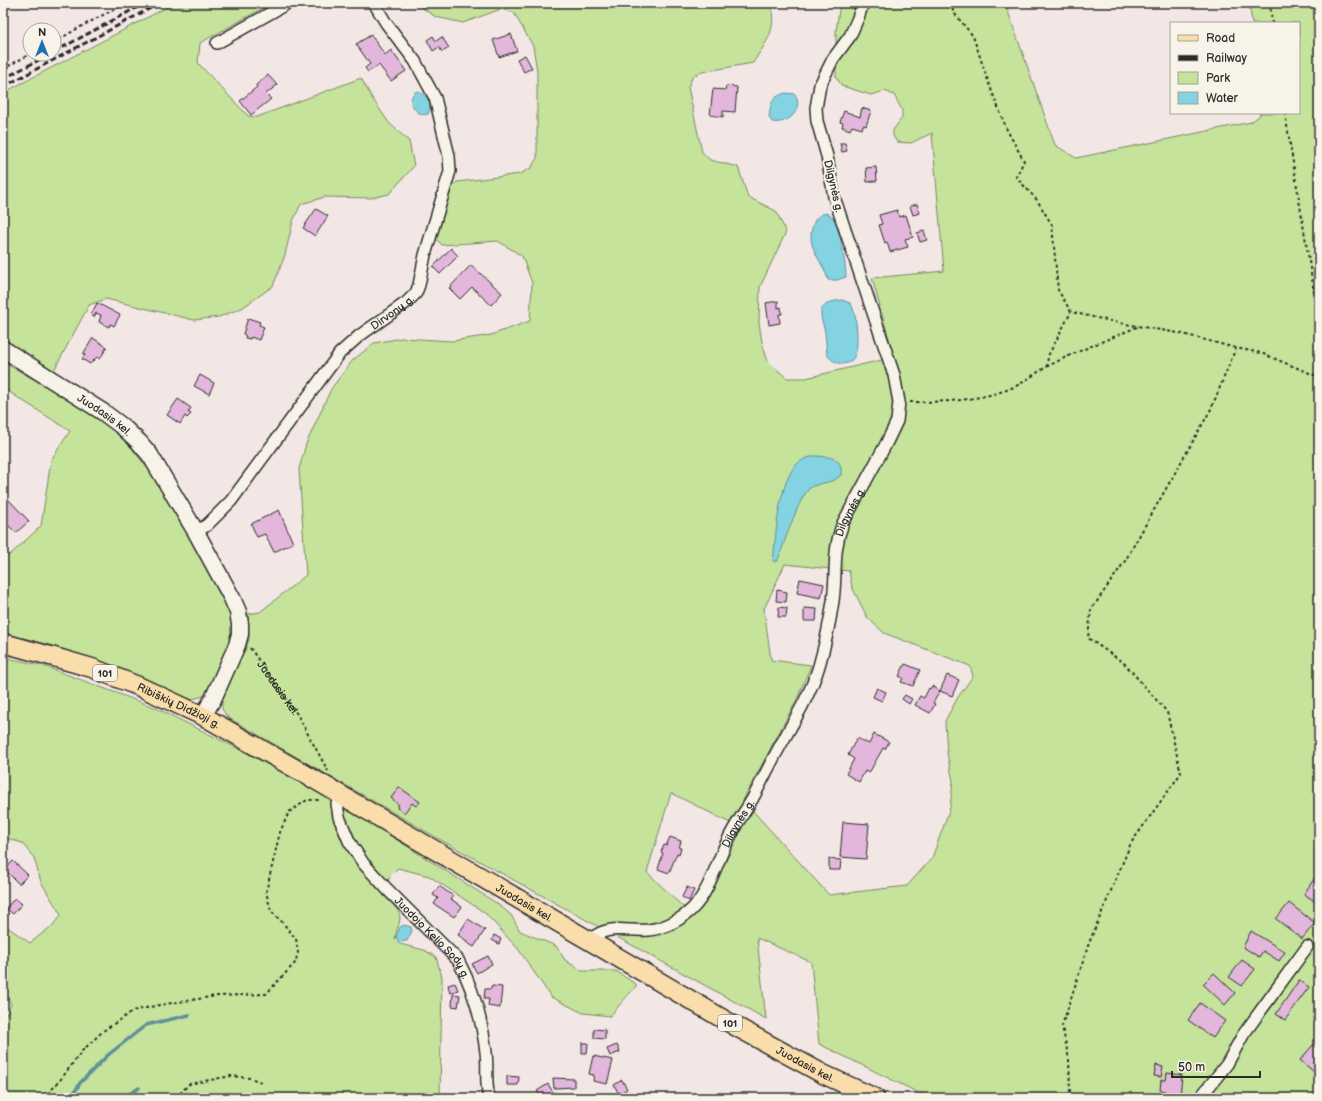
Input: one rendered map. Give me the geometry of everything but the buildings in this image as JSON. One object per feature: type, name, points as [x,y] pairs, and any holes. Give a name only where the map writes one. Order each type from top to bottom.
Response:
[{"type":"main road","name":"Ribiškių Didžioji g.","points":[[3,643],[54,656],[92,668],[138,686],[202,716],[340,800]]},
{"type":"main road","name":"Juodasis kel.","points":[[340,800],[735,1026],[823,1074],[875,1098]]},
{"type":"street","points":[[217,43],[288,3]]},
{"type":"street","name":"Dirvonų g.","points":[[196,532],[207,525],[231,501],[340,353],[359,336],[407,302],[416,293],[419,285],[425,255],[450,171],[449,156],[435,98],[415,61],[386,23],[374,3]]},
{"type":"street","name":"Dilgynės g.","points":[[589,942],[596,934],[607,930],[650,930],[668,924],[685,917],[703,896],[728,839],[754,796],[765,773],[804,703],[818,666],[831,613],[834,566],[838,536],[843,523],[897,421],[899,402],[894,375],[834,197],[827,156],[817,121],[816,108],[820,85],[833,58],[850,36],[863,3]]},
{"type":"street","name":"Juodasis kel.","points":[[3,349],[102,412],[123,427],[139,442],[154,460],[232,598],[238,612],[240,634],[229,664],[213,698],[202,716]]},
{"type":"street","name":"Juodojo Kelio Sodų g.","points":[[340,800],[339,817],[349,841],[363,863],[458,960],[463,970],[477,1007],[482,1031],[486,1053],[486,1075],[489,1098]]},
{"type":"street","points":[[1200,1098],[1227,1064],[1242,1035],[1307,947]]},
{"type":"path","points":[[62,37],[126,3]]},
{"type":"path","points":[[950,3],[954,13],[973,36],[988,84],[1007,130],[1024,161],[1016,177],[1037,200],[1052,225],[1058,290],[1071,312],[1138,327],[1179,333],[1261,353],[1319,377]]},
{"type":"path","points":[[1270,3],[1272,22]]},
{"type":"path","points":[[3,69],[22,58]]},
{"type":"path","points":[[1285,114],[1315,298],[1319,365]]},
{"type":"path","points":[[1047,367],[1048,356],[1071,312]]},
{"type":"path","points":[[899,402],[939,402],[971,399],[1010,389],[1047,367],[1079,351],[1138,327]]},
{"type":"path","points":[[1069,1098],[1069,1059],[1062,1026],[1090,943],[1131,843],[1181,773],[1167,712],[1125,664],[1088,638],[1091,610],[1125,561],[1211,409],[1236,348]]},
{"type":"path","name":"Juodasis kel.","points":[[240,634],[297,714],[331,775]]},
{"type":"path","points":[[44,1098],[61,1079],[82,1051],[103,1031],[133,1011],[159,1005],[217,996],[266,994],[295,963],[298,953],[296,939],[271,911],[266,892],[280,832],[289,812],[307,800],[340,800]]},
{"type":"path","points":[[176,1098],[189,1084],[231,1076],[250,1078],[261,1082]]},
{"type":"green space","points":[[175,3],[272,3],[200,43],[198,63],[248,116],[257,117],[361,78],[372,98],[389,123],[409,141],[414,166],[389,194],[371,198],[325,197],[301,204],[293,221],[285,255],[273,286],[242,308],[219,317],[194,320],[106,299],[89,305],[52,374],[3,342],[3,93]]},
{"type":"green space","points":[[415,3],[770,3],[773,21],[772,28],[767,41],[753,63],[702,72],[693,76],[688,87],[702,152],[710,160],[738,167],[748,197],[776,211],[786,232],[760,287],[759,323],[762,342],[768,362],[787,378],[806,378],[894,357],[872,278],[944,271],[932,133],[911,143],[897,142],[893,136],[893,130],[902,118],[902,110],[894,95],[885,91],[871,95],[842,86],[836,77],[836,31],[840,3],[1005,3],[1055,145],[1076,158],[1251,122],[1260,114],[1300,114],[1300,22],[1252,22],[1249,3],[1319,3],[1319,1098],[929,1098],[819,1044],[811,962],[757,938],[766,1019],[441,840],[227,717],[222,709],[222,699],[249,640],[248,614],[260,612],[306,575],[299,469],[306,444],[331,389],[352,361],[374,343],[402,338],[452,341],[491,335],[530,321],[532,283],[522,256],[498,241],[442,245],[436,239],[447,193],[457,182],[520,174],[531,168],[537,158],[537,71],[533,46],[514,13],[501,9],[463,23],[436,17]],"holes":[[[785,564],[849,571],[852,587],[867,617],[884,633],[970,666],[973,676],[958,697],[945,721],[947,753],[953,781],[950,808],[932,858],[907,886],[829,895],[743,800],[796,701],[811,665],[771,660],[764,609]],[[671,793],[742,829],[706,900],[683,907],[647,872]]]},
{"type":"green space","points":[[3,362],[46,386],[114,428],[152,474],[222,591],[233,615],[234,625],[230,648],[204,696],[189,700],[3,635],[3,557],[11,554],[41,526],[51,460],[70,431],[3,388]]},
{"type":"green space","points":[[3,657],[44,666],[154,707],[245,752],[312,788],[372,824],[498,904],[511,915],[520,931],[556,946],[565,960],[582,971],[616,971],[637,985],[610,1016],[583,1013],[551,997],[519,950],[485,913],[429,876],[398,868],[390,876],[383,895],[394,905],[400,915],[395,940],[400,944],[424,950],[436,957],[442,977],[440,1098],[3,1098],[3,1021],[11,1004],[3,986],[3,924],[30,943],[52,926],[61,915],[41,882],[34,858],[22,843],[3,837]]},
{"type":"water","points":[[417,91],[427,97],[430,103],[428,114],[420,114],[411,103],[412,96]]},
{"type":"water","points":[[785,93],[795,94],[797,100],[796,111],[789,119],[772,122],[769,117],[772,102],[774,99]]},
{"type":"water","points":[[826,213],[835,221],[839,232],[844,257],[846,277],[837,280],[828,280],[811,240],[811,233],[815,220],[819,216]]},
{"type":"water","points":[[842,300],[850,303],[852,307],[856,320],[857,336],[855,355],[845,364],[833,361],[827,355],[825,332],[821,317],[821,310],[826,305],[830,302]]},
{"type":"water","points":[[816,456],[827,457],[838,461],[841,469],[841,475],[833,480],[810,488],[806,493],[796,511],[777,562],[773,561],[781,498],[789,475],[799,462]]},
{"type":"water","points":[[404,925],[411,927],[412,931],[407,941],[399,942],[396,937],[400,927]]},
{"type":"waterway","points":[[71,1098],[80,1083],[108,1055],[146,1025],[189,1015]]},
{"type":"waterway","points":[[123,1098],[139,1088]]},
{"type":"railway","points":[[62,48],[145,3]]},
{"type":"railway","points":[[3,87],[160,3]]},
{"type":"railway","points":[[3,79],[35,62]]}]
